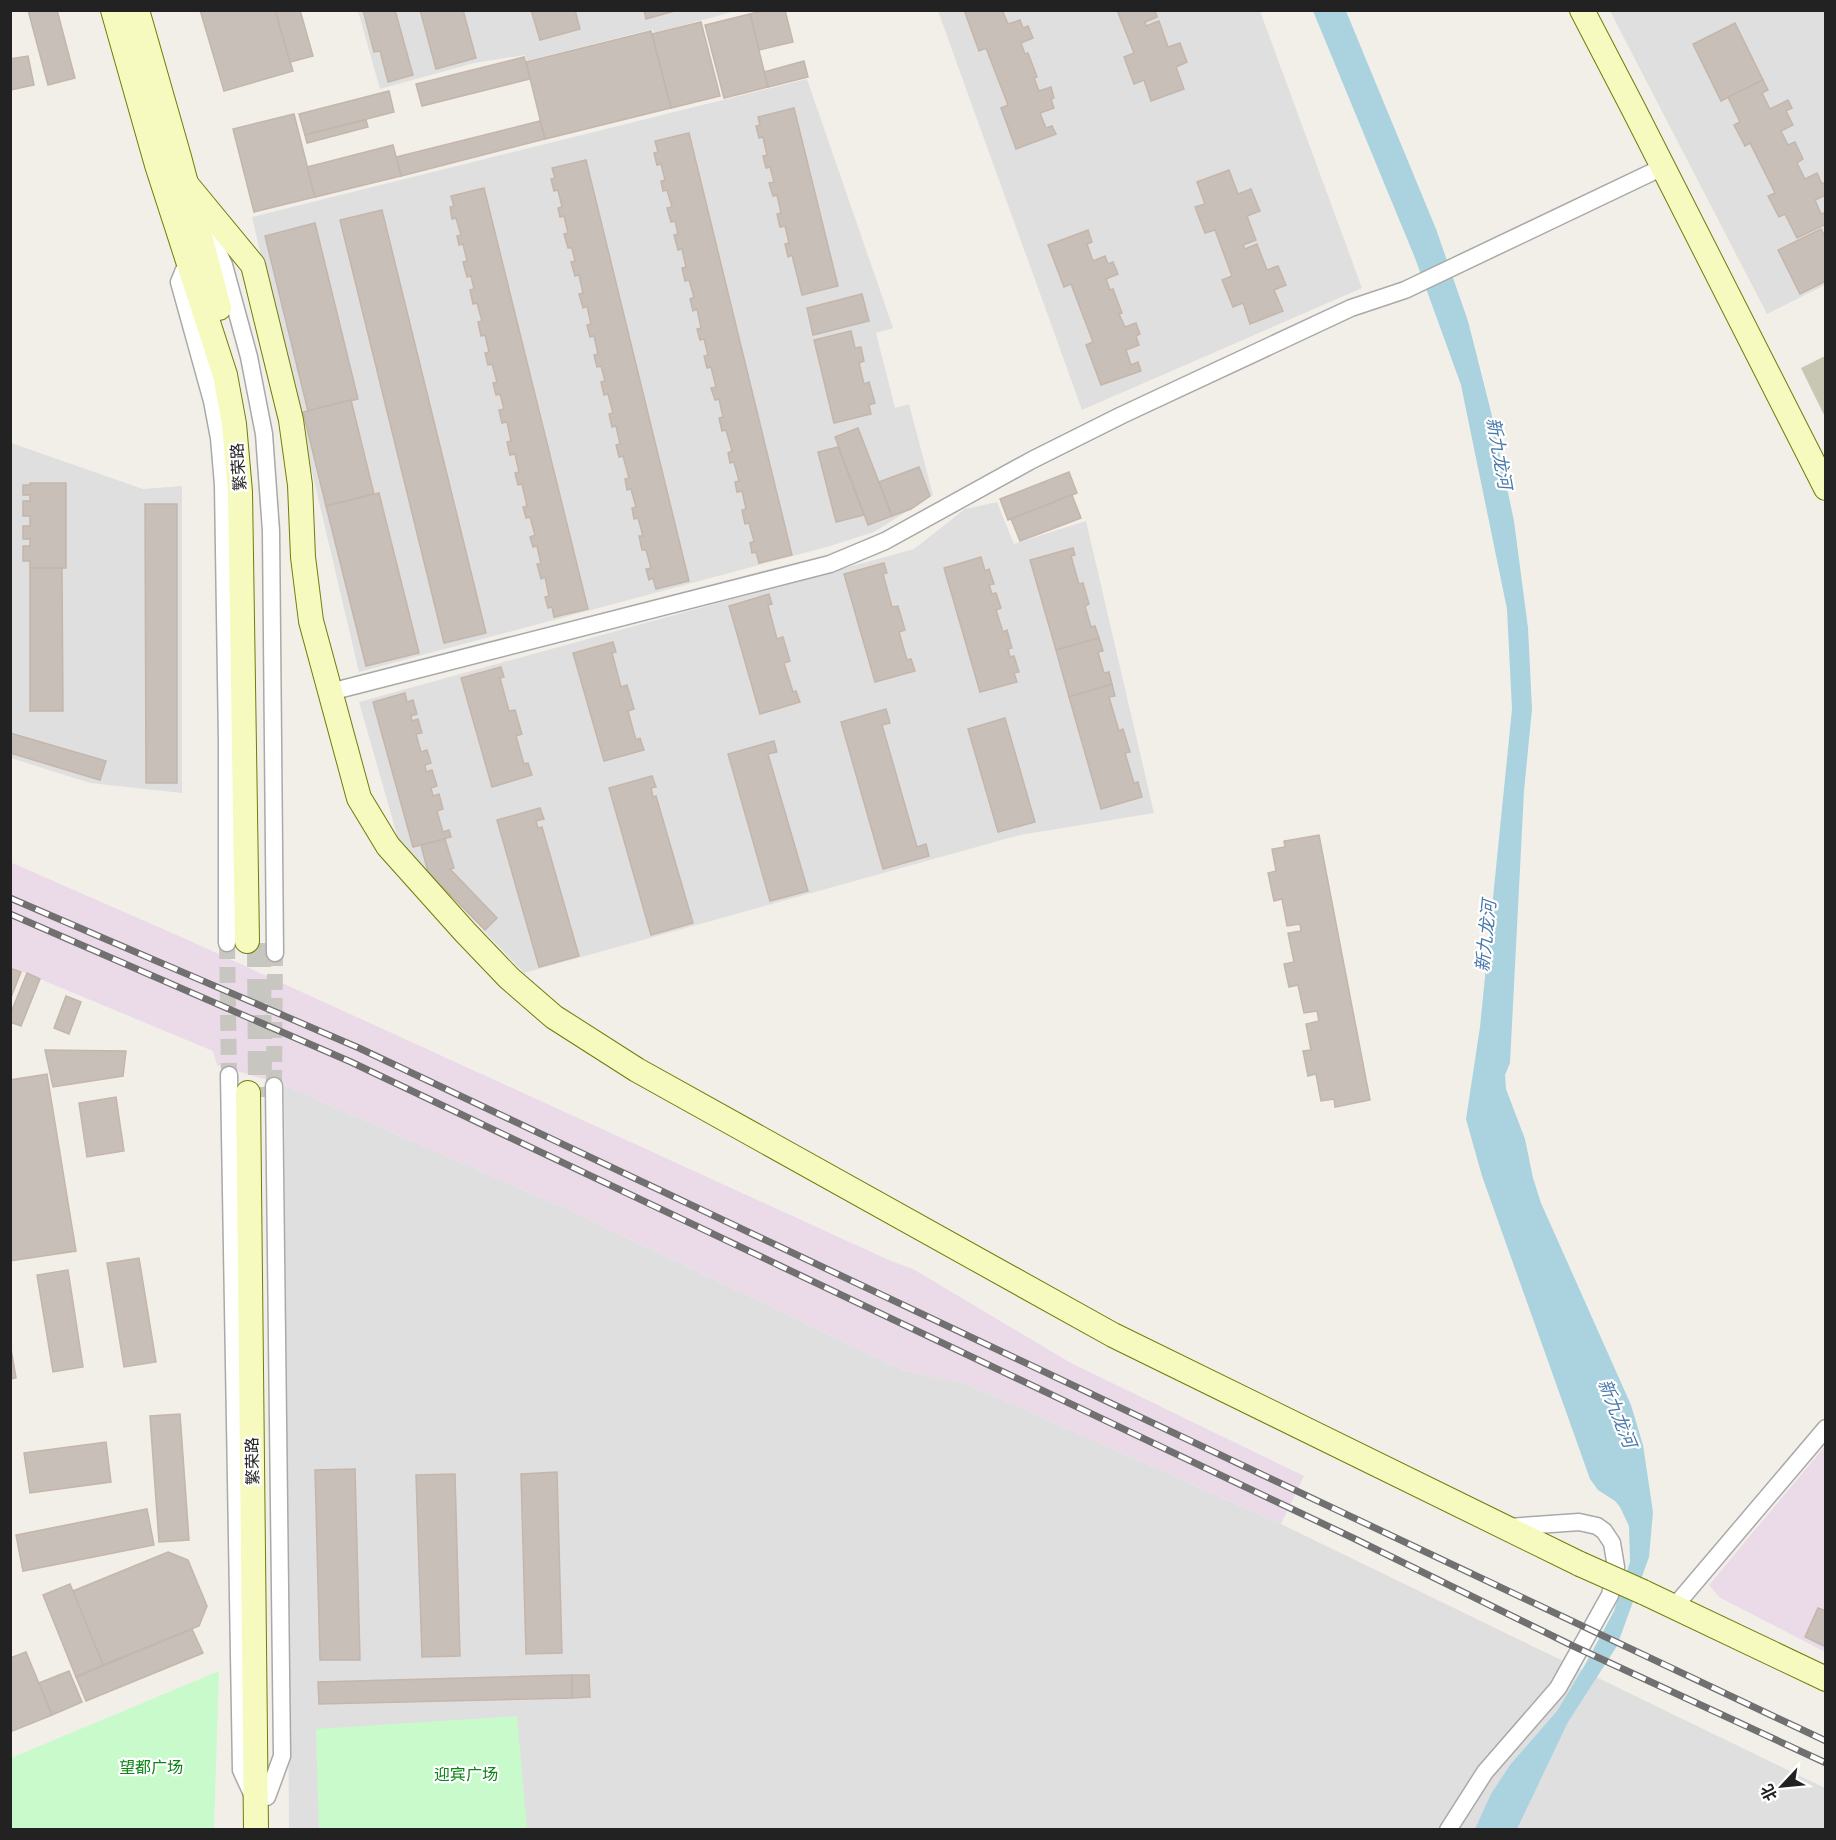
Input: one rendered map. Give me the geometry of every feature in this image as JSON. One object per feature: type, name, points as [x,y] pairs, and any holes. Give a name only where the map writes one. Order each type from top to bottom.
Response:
[{"type":"street","name":"繁荣路","points":[[113,10],[157,165],[225,375],[234,424],[239,466],[252,945],[256,707],[250,465],[245,423],[236,372],[187,185],[137,10]]},
{"type":"street","points":[[1582,10],[1826,488]]},
{"type":"street","points":[[330,692],[840,560],[885,541],[1032,460],[1122,415],[1351,308],[1406,290],[1663,167]]},
{"type":"street","points":[[187,185],[253,265],[291,420],[300,485],[303,557],[311,621],[358,798],[388,846],[509,978],[554,1017],[637,1070],[1113,1335],[1580,1564],[1826,1679]]},
{"type":"street","points":[[229,1075],[241,1770],[262,1800]]},
{"type":"street","name":"繁荣路","points":[[261,1092],[262,1800],[268,1830]]},
{"type":"street","points":[[1674,1606],[1826,1428]]},
{"type":"street","points":[[1448,1830],[1485,1772],[1558,1688],[1610,1595],[1616,1568],[1612,1543],[1597,1526],[1579,1521],[1506,1527]]},
{"type":"street","name":"繁荣路","points":[[256,1830],[262,1800]]},
{"type":"shaded area","points":[[358,11],[736,11],[654,33],[653,29],[526,61],[525,55],[474,63],[380,89]]},
{"type":"shaded area","points":[[938,11],[1260,11],[1362,288],[1082,410]]},
{"type":"shaded area","points":[[1610,11],[1825,11],[1825,285],[1767,314]]},
{"type":"shaded area","points":[[807,79],[893,328],[876,333],[895,408],[909,404],[933,495],[874,532],[830,546],[359,672],[252,217]]},
{"type":"shaded area","points":[[1825,356],[1825,417],[1801,368]]},
{"type":"shaded area","points":[[11,443],[143,489],[182,486],[182,793],[90,783],[11,758]]},
{"type":"shaded area","points":[[997,502],[1014,544],[1086,521],[1154,813],[1020,835],[524,973],[399,842],[359,702],[914,549],[965,509]]},
{"type":"shaded area","points":[[10,862],[188,940],[891,1261],[913,1269],[1071,1363],[1304,1476],[1281,1524],[967,1384],[903,1370],[567,1209],[284,1085],[217,1065],[213,1051],[11,967]]},
{"type":"shaded area","points":[[284,1085],[567,1209],[903,1370],[967,1384],[1281,1524],[1825,1788],[1825,1829],[289,1829]]},
{"type":"shaded area","points":[[1825,1446],[1825,1652],[1719,1597],[1709,1585]]},
{"type":"green space","name":"望都广场","points":[[219,1671],[214,1829],[11,1829],[11,1758]]},
{"type":"green space","name":"迎宾广场","points":[[517,1716],[527,1829],[319,1829],[316,1729]]},
{"type":"water","name":"新九龙河","points":[[1313,11],[1346,11],[1436,229],[1468,321],[1491,412],[1514,521],[1528,628],[1532,709],[1524,791],[1510,1063],[1505,1075],[1506,1089],[1525,1139],[1541,1203],[1631,1405],[1643,1445],[1653,1512],[1649,1557],[1617,1646],[1568,1722],[1517,1829],[1475,1829],[1491,1794],[1510,1765],[1557,1711],[1614,1611],[1630,1562],[1629,1526],[1620,1507],[1598,1490],[1590,1479],[1482,1176],[1466,1119],[1480,1027],[1512,709],[1507,609],[1461,385],[1415,258]]},
{"type":"building","points":[[28,10],[57,10],[75,78],[48,85]]},
{"type":"building","points":[[200,10],[275,10],[293,71],[224,91]]},
{"type":"building","points":[[275,10],[300,10],[313,56],[290,62]]},
{"type":"building","points":[[363,10],[395,10],[413,75],[388,82],[380,51],[374,52]]},
{"type":"building","points":[[420,10],[463,10],[476,58],[436,69]]},
{"type":"building","points":[[531,10],[575,10],[580,29],[540,40]]},
{"type":"building","points":[[644,10],[678,10],[646,19]]},
{"type":"building","points":[[765,10],[785,10],[793,42],[759,50],[750,14]]},
{"type":"building","points":[[964,10],[1002,10],[1008,24],[1020,20],[1023,28],[1028,26],[1033,38],[1021,43],[1025,54],[1028,53],[1037,77],[1034,78],[1039,91],[1051,87],[1054,108],[1040,113],[1046,128],[1052,126],[1056,134],[1016,149],[1001,108],[1008,105],[986,48],[979,51]]},
{"type":"building","points":[[1117,10],[1155,10],[1157,17],[1145,22],[1146,26],[1159,21],[1168,47],[1180,43],[1187,62],[1176,67],[1184,89],[1151,101],[1144,80],[1134,84],[1124,57],[1134,53]]},
{"type":"building","points":[[750,14],[768,87],[724,98],[705,25]]},
{"type":"building","points":[[701,22],[720,96],[671,108],[652,34]]},
{"type":"building","points":[[1735,23],[1763,80],[1721,101],[1693,44]]},
{"type":"building","points":[[651,31],[671,108],[545,139],[526,62]]},
{"type":"building","points":[[28,56],[34,85],[10,90],[10,59]]},
{"type":"building","points":[[524,57],[530,79],[422,106],[416,84]]},
{"type":"building","points":[[804,61],[808,77],[768,87],[764,72]]},
{"type":"building","points":[[1763,80],[1768,90],[1762,93],[1770,109],[1788,100],[1792,108],[1786,111],[1793,125],[1781,131],[1788,145],[1795,142],[1803,159],[1797,163],[1805,179],[1817,173],[1822,184],[1826,182],[1826,195],[1815,200],[1821,214],[1826,212],[1826,224],[1797,238],[1785,214],[1779,217],[1768,196],[1775,193],[1750,143],[1745,146],[1734,125],[1740,122],[1728,97]]},
{"type":"building","points":[[389,91],[394,112],[305,135],[299,114]]},
{"type":"building","points":[[794,108],[838,286],[802,295],[792,255],[788,257],[785,244],[789,243],[785,226],[780,227],[777,214],[781,213],[777,195],[773,196],[769,183],[774,182],[770,167],[766,168],[763,156],[767,155],[763,137],[759,138],[756,126],[760,125],[758,117]]},
{"type":"building","points":[[294,114],[315,197],[254,212],[233,129]]},
{"type":"building","points":[[366,120],[368,127],[307,143],[305,135]]},
{"type":"building","points":[[540,121],[545,139],[401,176],[396,157]]},
{"type":"building","points":[[689,133],[792,555],[759,563],[756,552],[752,553],[750,543],[754,541],[749,523],[745,524],[742,510],[746,509],[742,491],[737,492],[735,482],[739,481],[734,462],[730,463],[728,453],[732,451],[726,430],[722,431],[719,418],[723,417],[719,399],[715,400],[711,388],[716,387],[711,367],[707,368],[704,356],[708,355],[704,339],[700,340],[697,329],[701,328],[697,309],[693,311],[690,299],[694,297],[689,280],[685,281],[682,268],[686,267],[682,249],[678,250],[674,235],[678,234],[675,221],[671,222],[667,208],[672,207],[667,190],[663,191],[661,181],[665,180],[661,164],[657,165],[654,153],[658,152],[655,141]]},
{"type":"building","points":[[393,145],[401,176],[315,197],[307,167]]},
{"type":"building","points":[[586,160],[689,581],[656,589],[653,578],[649,580],[646,569],[651,568],[646,550],[642,550],[639,536],[643,536],[638,518],[634,519],[632,508],[636,507],[631,489],[627,490],[625,479],[629,478],[623,456],[619,457],[616,445],[620,444],[616,426],[612,427],[609,414],[613,413],[608,394],[604,395],[601,382],[605,381],[601,366],[597,367],[594,355],[598,354],[594,336],[590,337],[587,325],[591,324],[587,306],[583,308],[579,294],[583,293],[579,275],[575,276],[571,262],[575,261],[572,248],[568,248],[564,234],[568,233],[564,216],[560,217],[558,208],[562,207],[558,190],[554,191],[551,179],[555,178],[552,168]]},
{"type":"building","points":[[1229,170],[1238,194],[1251,189],[1260,211],[1247,216],[1256,240],[1243,245],[1245,249],[1257,244],[1267,270],[1278,266],[1286,285],[1274,290],[1283,311],[1250,324],[1243,303],[1233,307],[1222,280],[1232,276],[1215,230],[1205,233],[1195,207],[1205,204],[1197,182]]},
{"type":"building","points":[[484,188],[588,609],[554,617],[552,607],[548,608],[545,597],[549,596],[545,577],[541,579],[537,564],[541,564],[537,546],[533,547],[530,537],[535,535],[530,517],[526,518],[523,507],[527,506],[522,484],[518,485],[515,473],[519,472],[515,454],[510,455],[507,442],[511,441],[507,422],[502,423],[499,410],[504,409],[500,394],[496,395],[493,383],[497,382],[492,364],[488,365],[485,353],[489,352],[485,335],[481,336],[478,322],[482,321],[477,303],[473,304],[470,290],[474,289],[471,276],[467,277],[463,262],[467,261],[463,244],[459,245],[457,236],[461,235],[456,218],[452,219],[450,207],[454,206],[451,196]]},
{"type":"building","points":[[382,210],[486,633],[444,643],[340,220]]},
{"type":"building","points":[[315,223],[358,399],[308,411],[265,236]]},
{"type":"building","points":[[1821,229],[1826,238],[1826,281],[1800,294],[1778,250]]},
{"type":"building","points":[[1088,230],[1092,242],[1087,244],[1093,261],[1105,256],[1108,264],[1113,262],[1118,274],[1106,279],[1110,290],[1113,289],[1122,313],[1119,314],[1125,327],[1136,323],[1140,334],[1136,336],[1139,345],[1126,350],[1131,365],[1138,362],[1141,371],[1101,385],[1086,345],[1093,342],[1071,284],[1064,287],[1048,245]]},
{"type":"building","points":[[862,294],[869,321],[813,335],[807,308]]},
{"type":"building","points":[[851,331],[855,348],[861,347],[864,361],[859,363],[864,384],[869,382],[875,403],[869,405],[871,414],[834,423],[814,340]]},
{"type":"building","points":[[351,400],[374,494],[326,506],[303,412]]},
{"type":"building","points":[[858,428],[892,516],[868,525],[835,437]]},
{"type":"building","points":[[838,447],[864,515],[836,522],[818,452]]},
{"type":"building","points":[[919,467],[930,496],[911,509],[892,516],[879,482]]},
{"type":"building","points":[[1069,472],[1077,493],[1008,520],[1000,499]]},
{"type":"building","points":[[30,483],[66,483],[66,568],[30,568],[30,561],[23,561],[23,546],[30,546],[30,539],[23,539],[23,526],[30,526],[30,516],[23,516],[23,501],[30,501],[30,495],[23,495],[23,485],[30,485]]},
{"type":"building","points":[[379,493],[419,653],[366,666],[326,506]]},
{"type":"building","points":[[1072,495],[1081,518],[1020,541],[1011,519]]},
{"type":"building","points":[[145,504],[177,504],[177,783],[146,783]]},
{"type":"building","points":[[1073,548],[1075,555],[1071,556],[1079,584],[1083,583],[1089,604],[1085,606],[1091,627],[1095,626],[1099,638],[1056,650],[1030,560]]},
{"type":"building","points":[[981,557],[985,571],[989,569],[994,584],[989,585],[992,594],[996,593],[1001,608],[996,610],[1003,632],[1007,630],[1012,648],[1008,649],[1010,657],[1014,656],[1019,672],[1014,673],[1017,682],[980,692],[944,568]]},
{"type":"building","points":[[884,563],[887,573],[883,574],[892,607],[898,606],[905,630],[899,632],[907,660],[911,659],[915,671],[875,682],[844,574]]},
{"type":"building","points":[[30,568],[62,568],[63,711],[30,711]]},
{"type":"building","points":[[769,594],[772,604],[768,605],[777,639],[783,637],[790,661],[784,663],[793,692],[796,691],[800,702],[760,714],[729,606]]},
{"type":"building","points":[[1099,638],[1103,651],[1098,652],[1104,673],[1109,672],[1112,684],[1069,697],[1056,650]]},
{"type":"building","points":[[613,642],[616,652],[612,653],[621,687],[627,685],[634,709],[628,711],[636,740],[640,738],[644,750],[604,761],[573,653]]},
{"type":"building","points":[[501,667],[504,677],[500,678],[509,711],[515,710],[522,734],[516,736],[524,764],[528,763],[532,775],[492,787],[461,678]]},
{"type":"building","points":[[1112,684],[1115,696],[1109,697],[1119,731],[1123,729],[1130,752],[1125,753],[1134,783],[1138,782],[1142,797],[1101,809],[1069,697]]},
{"type":"building","points":[[405,693],[407,702],[413,700],[417,714],[411,716],[412,721],[418,719],[422,733],[416,734],[421,752],[427,750],[431,763],[425,765],[426,772],[432,770],[437,786],[431,788],[433,796],[439,794],[443,809],[437,811],[443,832],[449,830],[451,837],[413,847],[373,702]]},
{"type":"building","points":[[886,709],[890,723],[882,725],[917,847],[926,844],[929,856],[883,869],[841,722]]},
{"type":"building","points":[[1005,718],[1035,822],[998,832],[968,729]]},
{"type":"building","points":[[10,733],[106,761],[100,780],[10,753]]},
{"type":"building","points":[[774,741],[777,752],[768,754],[808,891],[770,901],[728,754]]},
{"type":"building","points":[[652,776],[656,787],[651,788],[653,797],[656,796],[693,923],[651,935],[609,788]]},
{"type":"building","points":[[540,808],[544,819],[536,821],[538,828],[542,827],[579,956],[539,967],[497,820]]},
{"type":"building","points":[[1319,835],[1370,1100],[1335,1107],[1334,1099],[1321,1101],[1316,1074],[1308,1076],[1303,1051],[1311,1050],[1306,1024],[1319,1021],[1317,1011],[1304,1013],[1298,985],[1289,987],[1284,964],[1294,962],[1288,933],[1301,931],[1300,924],[1287,926],[1282,899],[1274,901],[1268,873],[1276,871],[1272,849],[1285,847],[1284,841]]},
{"type":"building","points":[[445,839],[454,868],[450,869],[497,918],[485,930],[428,872],[421,845]]},
{"type":"building","points":[[10,968],[21,972],[10,1000]]},
{"type":"building","points":[[27,973],[40,979],[21,1026],[10,1022],[10,1015]]},
{"type":"building","points":[[66,996],[81,1002],[69,1034],[54,1028]]},
{"type":"building","points":[[45,1050],[126,1051],[123,1076],[53,1087]]},
{"type":"building","points":[[47,1074],[76,1251],[10,1261],[10,1080]]},
{"type":"building","points":[[116,1097],[124,1151],[87,1157],[79,1103]]},
{"type":"building","points":[[139,1258],[156,1362],[124,1367],[107,1263]]},
{"type":"building","points":[[68,1270],[83,1367],[53,1372],[37,1275]]},
{"type":"building","points":[[10,1343],[16,1378],[10,1379]]},
{"type":"building","points":[[180,1414],[189,1540],[159,1542],[150,1416]]},
{"type":"building","points":[[106,1442],[111,1482],[30,1493],[24,1453]]},
{"type":"building","points":[[355,1469],[360,1660],[320,1660],[315,1470]]},
{"type":"building","points":[[557,1472],[562,1653],[526,1654],[521,1474]]},
{"type":"building","points":[[455,1474],[460,1656],[422,1657],[416,1475]]},
{"type":"building","points":[[147,1509],[154,1545],[23,1571],[16,1535]]},
{"type":"building","points":[[168,1552],[188,1560],[207,1606],[199,1626],[103,1665],[73,1591]]},
{"type":"building","points":[[70,1584],[103,1665],[76,1677],[43,1595]]},
{"type":"building","points":[[1818,1608],[1826,1611],[1826,1647],[1805,1637]]},
{"type":"building","points":[[192,1629],[203,1653],[86,1701],[76,1677]]},
{"type":"building","points":[[26,1652],[52,1715],[10,1732],[10,1658]]},
{"type":"building","points":[[69,1671],[82,1702],[52,1715],[39,1683]]},
{"type":"building","points":[[572,1675],[589,1675],[590,1697],[572,1698]]},
{"type":"building","points":[[572,1675],[572,1698],[319,1704],[318,1682]]},
{"type":"tunnel","points":[[227,943],[229,1075]]},
{"type":"tunnel","points":[[259,943],[260,1097]]},
{"type":"tunnel","points":[[274,1086],[275,953]]},
{"type":"railway","points":[[10,898],[359,1048],[1826,1741]]},
{"type":"railway","points":[[10,914],[351,1062],[1353,1538],[1571,1645],[1826,1763]]}]
